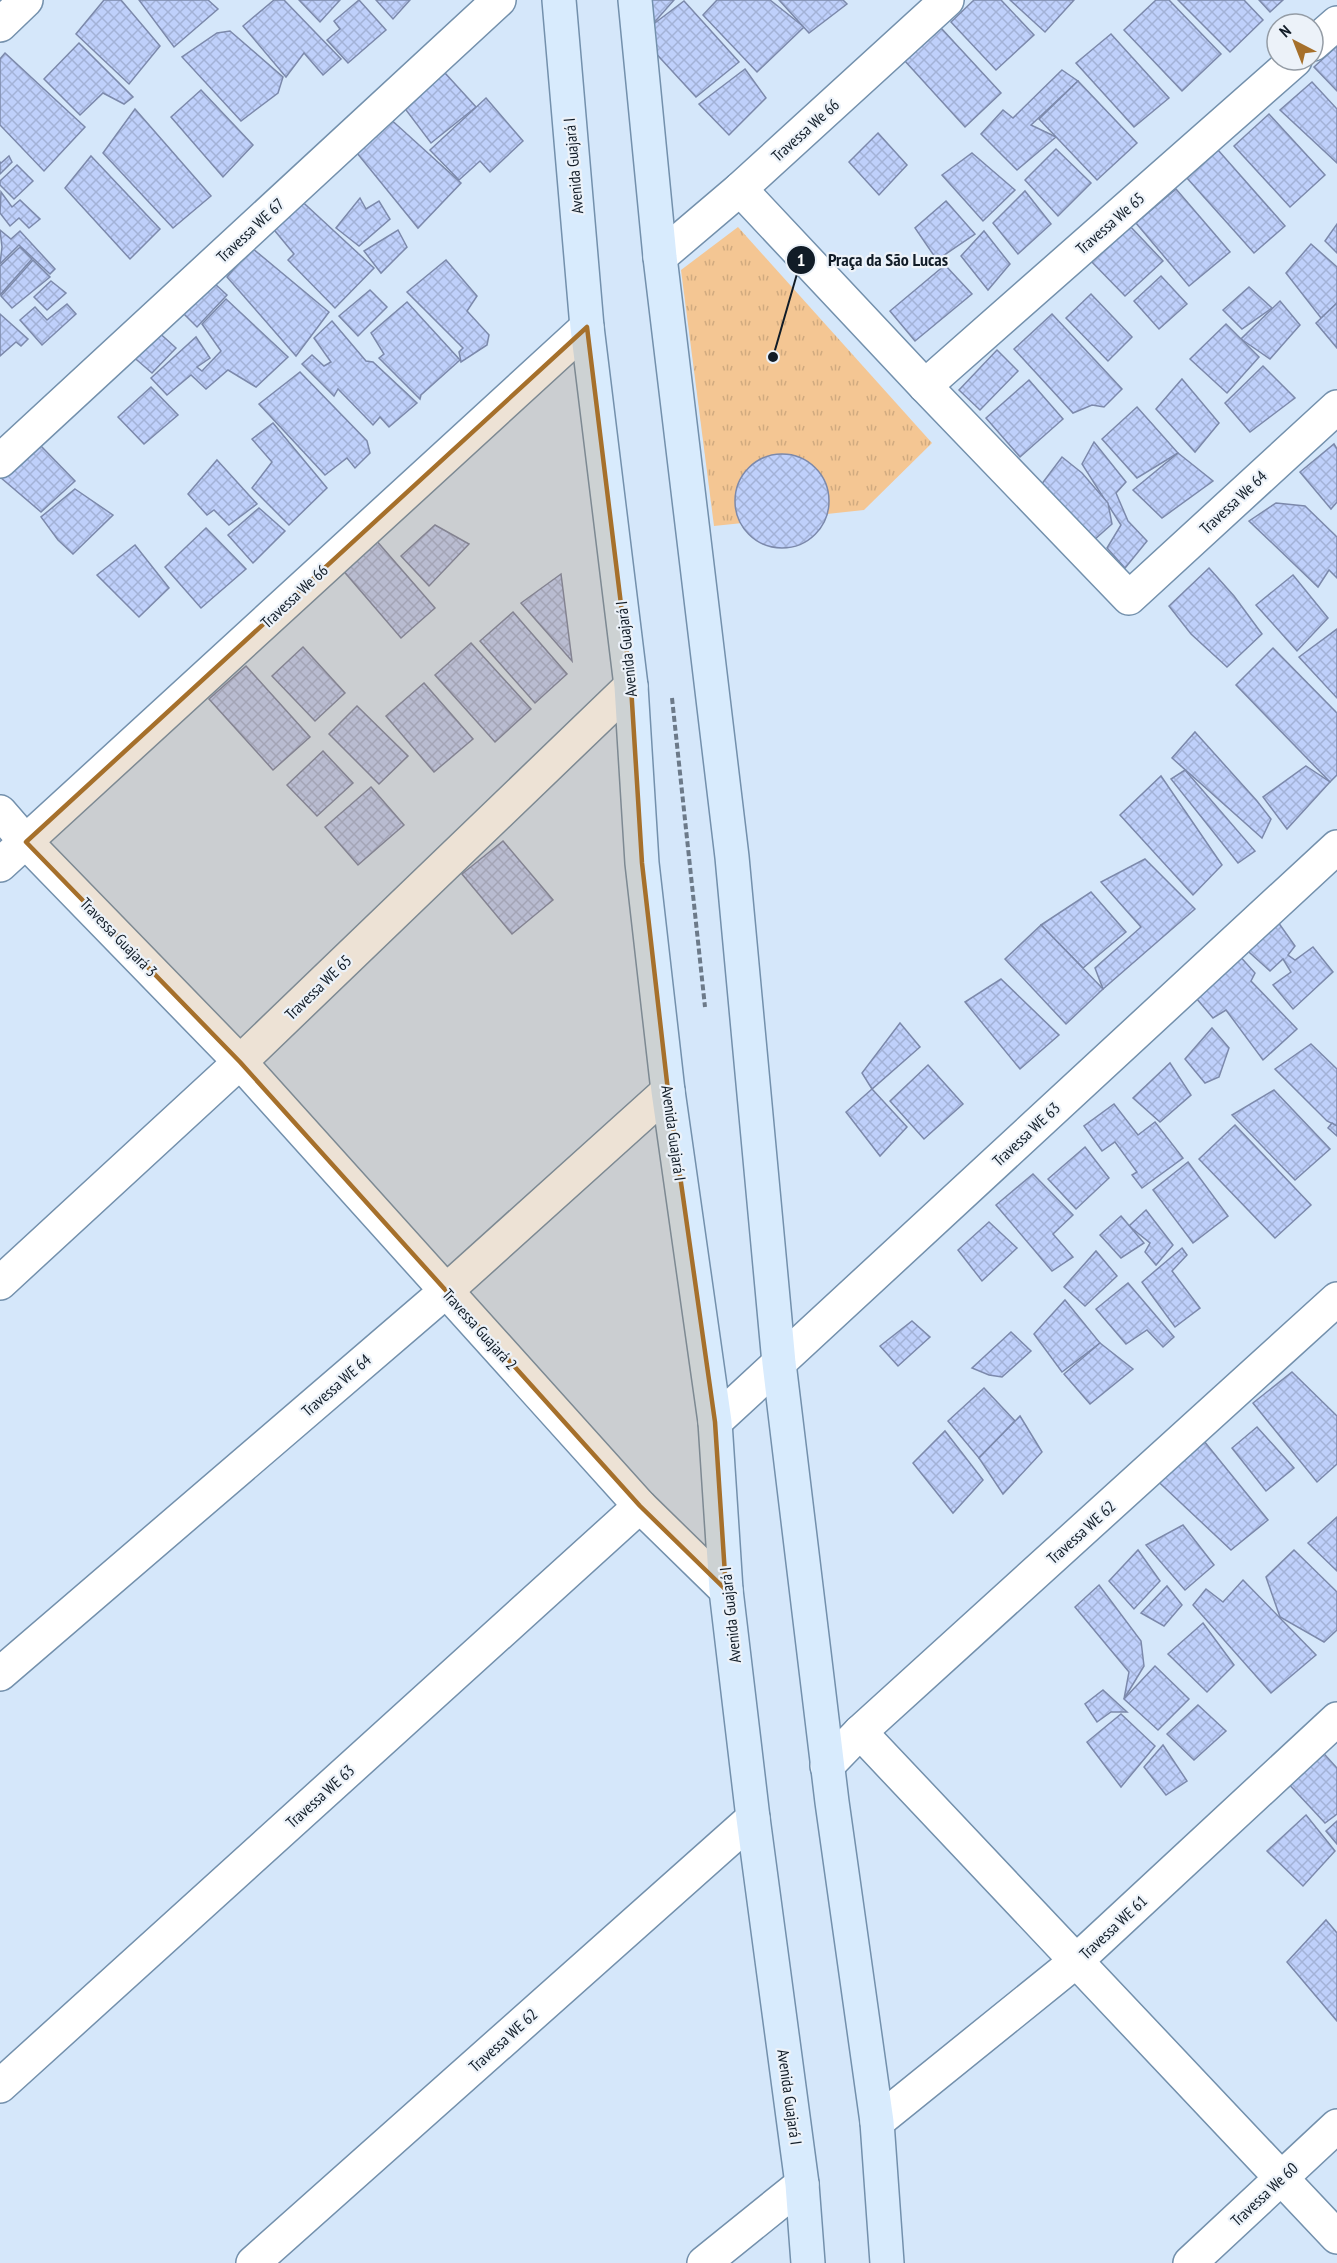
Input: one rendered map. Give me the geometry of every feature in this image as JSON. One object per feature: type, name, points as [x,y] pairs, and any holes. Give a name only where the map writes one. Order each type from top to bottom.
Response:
[{"type":"main road","name":"Avenida Guajará I","points":[[559,0],[587,327],[631,686],[642,863],[668,1091],[715,1422],[726,1590],[753,1818],[802,2184],[808,2263]]},
{"type":"main road","points":[[635,0],[660,257],[732,857],[778,1363],[827,1766],[877,2122],[887,2263]]},
{"type":"street","points":[[0,25],[26,0]]},
{"type":"street","name":"Travessa WE 67","points":[[0,461],[500,0]]},
{"type":"street","name":"Travessa We 66","points":[[660,257],[741,189],[947,0]]},
{"type":"street","points":[[1325,34],[1337,23]]},
{"type":"street","name":"Travessa We 65","points":[[925,386],[1281,72]]},
{"type":"street","points":[[741,189],[925,386]]},
{"type":"street","name":"Travessa We 66","points":[[0,865],[587,327]]},
{"type":"street","name":"Travessa We 64","points":[[925,386],[1129,598],[1337,406]]},
{"type":"street","name":"Travessa WE 65","points":[[0,1283],[240,1062],[631,686]]},
{"type":"street","name":"Travessa Guajará 3","points":[[0,812],[26,842],[240,1062]]},
{"type":"street","name":"Travessa WE 63","points":[[715,1422],[1337,847]]},
{"type":"street","name":"Travessa Guajará 2","points":[[240,1062],[640,1506],[726,1590]]},
{"type":"street","name":"Travessa WE 64","points":[[0,1674],[446,1291],[668,1091]]},
{"type":"street","name":"Travessa WE 62","points":[[827,1766],[861,1732],[1337,1299]]},
{"type":"street","name":"Travessa WE 63","points":[[0,2085],[640,1506]]},
{"type":"street","name":"Travessa WE 61","points":[[877,2122],[1075,1962],[1337,1719]]},
{"type":"street","points":[[861,1732],[1075,1962],[1337,2237]]},
{"type":"street","name":"Travessa WE 62","points":[[254,2263],[753,1818]]},
{"type":"street","name":"Travessa We 60","points":[[1190,2263],[1337,2126]]},
{"type":"street","points":[[704,2263],[802,2184]]},
{"type":"highlighted area","points":[[587,327],[631,686],[642,863],[668,1091],[715,1422],[726,1590],[640,1506],[240,1062],[26,842]]},
{"type":"green space","points":[[738,227],[932,443],[864,510],[714,526],[681,270]]},
{"type":"building","points":[[104,0],[121,0],[160,46],[129,84],[76,34]]},
{"type":"building","points":[[139,0],[208,0],[218,9],[174,47]]},
{"type":"building","points":[[274,0],[284,0],[341,59],[323,75],[304,53],[286,77],[243,26]]},
{"type":"building","points":[[299,0],[340,0],[320,22]]},
{"type":"building","points":[[359,0],[386,30],[348,63],[327,40],[340,29],[334,21]]},
{"type":"building","points":[[376,0],[410,0],[393,19]]},
{"type":"building","points":[[646,0],[674,0],[652,25]]},
{"type":"building","points":[[717,0],[770,0],[804,27],[757,72],[703,15]]},
{"type":"building","points":[[779,0],[843,0],[847,4],[809,33]]},
{"type":"building","points":[[974,0],[1001,0],[1034,35],[996,70],[951,22]]},
{"type":"building","points":[[1010,0],[1074,0],[1045,32]]},
{"type":"building","points":[[1156,0],[1169,0],[1221,54],[1182,91],[1124,30]]},
{"type":"building","points":[[1178,0],[1244,0],[1263,20],[1230,52]]},
{"type":"building","points":[[1259,0],[1283,0],[1270,12]]},
{"type":"building","points":[[684,1],[739,62],[696,97],[639,35]]},
{"type":"building","points":[[941,28],[1001,93],[965,127],[905,61]]},
{"type":"building","points":[[230,31],[283,77],[278,93],[241,121],[182,57],[217,33]]},
{"type":"building","points":[[1111,34],[1169,98],[1134,127],[1076,63]]},
{"type":"building","points":[[79,43],[133,97],[124,104],[103,93],[80,115],[44,79]]},
{"type":"building","points":[[1337,46],[1337,91],[1319,72],[1325,72],[1325,57]]},
{"type":"building","points":[[5,53],[85,127],[44,171],[0,125],[0,59]]},
{"type":"building","points":[[745,69],[766,98],[729,135],[699,104]]},
{"type":"building","points":[[1062,70],[1078,81],[1031,125],[1056,137],[1017,170],[981,134],[1003,110],[1013,118]]},
{"type":"building","points":[[445,73],[476,107],[431,143],[403,106]]},
{"type":"building","points":[[1078,81],[1137,143],[1097,180],[1039,119]]},
{"type":"building","points":[[1312,82],[1337,109],[1337,163],[1280,110]]},
{"type":"building","points":[[201,90],[253,145],[223,177],[171,117]]},
{"type":"building","points":[[486,98],[523,141],[490,172],[480,161],[459,180],[430,150]]},
{"type":"building","points":[[135,109],[211,196],[173,228],[103,153]]},
{"type":"building","points":[[1269,114],[1325,175],[1290,207],[1234,146]]},
{"type":"building","points":[[387,116],[461,183],[418,228],[348,142]]},
{"type":"building","points":[[878,133],[907,165],[879,195],[849,162]]},
{"type":"building","points":[[1056,149],[1091,183],[1058,216],[1025,180]]},
{"type":"building","points":[[1218,150],[1285,226],[1254,253],[1187,178]]},
{"type":"building","points":[[972,153],[1015,190],[983,221],[942,175]]},
{"type":"building","points":[[9,156],[12,162],[0,174],[0,162]]},
{"type":"building","points":[[91,156],[160,229],[130,259],[65,188]]},
{"type":"building","points":[[17,165],[33,181],[14,199],[0,185],[0,181]]},
{"type":"building","points":[[1176,189],[1230,252],[1189,286],[1136,223]]},
{"type":"building","points":[[1025,191],[1051,224],[1018,254],[993,223]]},
{"type":"building","points":[[1,192],[12,207],[20,200],[40,219],[29,228],[19,218],[10,226],[0,213]]},
{"type":"building","points":[[294,194],[374,268],[335,308],[288,260],[294,254],[266,220]]},
{"type":"building","points":[[360,198],[366,209],[379,201],[390,219],[359,246],[336,228]]},
{"type":"building","points":[[946,201],[975,234],[937,260],[915,228]]},
{"type":"building","points":[[1128,224],[1163,261],[1125,296],[1090,260]]},
{"type":"building","points":[[1337,224],[1337,253],[1325,241]]},
{"type":"building","points":[[0,230],[11,239],[20,231],[55,269],[50,274],[19,245],[0,264],[2,247]]},
{"type":"building","points":[[398,230],[407,247],[381,273],[364,251]]},
{"type":"building","points":[[984,231],[1010,264],[988,290],[961,256]]},
{"type":"building","points":[[1311,244],[1337,267],[1337,303],[1321,318],[1286,273]]},
{"type":"building","points":[[20,247],[32,259],[0,295],[0,266]]},
{"type":"building","points":[[252,248],[329,312],[296,356],[227,277]]},
{"type":"building","points":[[33,260],[50,277],[12,308],[1,296]]},
{"type":"building","points":[[446,260],[477,296],[467,311],[489,335],[487,345],[461,362],[459,352],[463,348],[407,292]]},
{"type":"building","points":[[945,265],[972,294],[915,341],[890,311]]},
{"type":"building","points":[[1161,276],[1187,304],[1159,329],[1134,301]]},
{"type":"building","points":[[51,281],[66,293],[47,310],[34,297]]},
{"type":"building","points":[[214,283],[227,295],[197,327],[181,311]]},
{"type":"building","points":[[1249,287],[1272,308],[1242,329],[1223,310]]},
{"type":"building","points":[[370,290],[387,307],[358,336],[339,316]]},
{"type":"building","points":[[1091,294],[1132,337],[1108,361],[1066,318]]},
{"type":"building","points":[[226,299],[288,357],[256,387],[228,370],[206,389],[191,375],[167,395],[151,378],[196,337],[210,358],[197,367],[202,371],[221,351],[202,324]]},
{"type":"building","points":[[1280,301],[1300,325],[1270,359],[1241,339]]},
{"type":"building","points":[[407,302],[460,360],[421,395],[420,399],[379,358],[384,354],[371,333]]},
{"type":"building","points":[[1337,303],[1337,348],[1316,323]]},
{"type":"building","points":[[67,304],[76,314],[42,345],[20,320],[35,307],[47,320]]},
{"type":"building","points":[[0,314],[28,339],[21,346],[16,342],[0,356]]},
{"type":"building","points":[[1052,314],[1122,389],[1104,407],[1092,405],[1073,413],[1014,349]]},
{"type":"building","points":[[332,321],[366,361],[373,362],[417,403],[389,427],[380,417],[373,425],[338,389],[334,396],[302,364],[312,355],[324,366],[331,362],[314,338]]},
{"type":"building","points":[[1226,324],[1259,357],[1227,393],[1190,359]]},
{"type":"building","points":[[155,329],[176,348],[152,373],[130,354]]},
{"type":"building","points":[[997,350],[1018,371],[980,410],[959,390]]},
{"type":"building","points":[[1263,366],[1295,398],[1250,432],[1225,403]]},
{"type":"building","points":[[300,372],[367,441],[370,453],[355,468],[347,458],[325,475],[259,404]]},
{"type":"building","points":[[1182,379],[1219,423],[1195,452],[1156,409]]},
{"type":"building","points":[[1029,380],[1063,419],[1020,457],[986,418]]},
{"type":"building","points":[[151,387],[178,415],[144,444],[118,417]]},
{"type":"building","points":[[1137,407],[1178,453],[1137,478],[1102,439]]},
{"type":"building","points":[[273,423],[327,488],[289,525],[252,488],[272,462],[252,439]]},
{"type":"building","points":[[1094,442],[1126,482],[1116,493],[1128,521],[1147,541],[1125,568],[1107,548],[1121,525],[1082,464]]},
{"type":"building","points":[[1334,444],[1337,449],[1337,502],[1331,509],[1300,472]]},
{"type":"building","points":[[40,445],[75,481],[41,512],[0,477]]},
{"type":"building","points":[[1178,453],[1213,481],[1162,518],[1133,490]]},
{"type":"building","points":[[782,454],[800,458],[815,468],[825,483],[829,501],[825,519],[815,534],[800,544],[782,548],[764,544],[749,534],[739,519],[735,501],[739,483],[749,468],[764,458]]},
{"type":"building","points":[[1062,457],[1082,473],[1108,503],[1112,524],[1094,540],[1038,489]]},
{"type":"building","points":[[217,460],[257,504],[229,525],[214,510],[207,515],[188,494]]},
{"type":"building","points":[[75,489],[113,515],[73,554],[58,540],[41,517]]},
{"type":"building","points":[[1276,503],[1305,506],[1337,537],[1337,578],[1329,570],[1318,587],[1249,521]]},
{"type":"building","points":[[259,508],[285,531],[253,563],[228,535]]},
{"type":"building","points":[[435,525],[469,544],[429,586],[401,556]]},
{"type":"building","points":[[206,528],[246,569],[201,608],[165,567]]},
{"type":"building","points":[[375,539],[435,608],[401,638],[341,568]]},
{"type":"building","points":[[135,545],[169,588],[139,617],[97,575]]},
{"type":"building","points":[[1209,568],[1234,596],[1262,634],[1227,667],[1191,634],[1169,606]]},
{"type":"building","points":[[561,574],[572,661],[521,603]]},
{"type":"building","points":[[1293,575],[1328,618],[1297,651],[1256,605]]},
{"type":"building","points":[[513,612],[567,674],[535,703],[480,641]]},
{"type":"building","points":[[1337,629],[1337,698],[1299,657]]},
{"type":"building","points":[[471,643],[531,709],[495,742],[435,675]]},
{"type":"building","points":[[303,647],[345,693],[315,721],[272,676]]},
{"type":"building","points":[[1273,648],[1337,713],[1337,775],[1330,782],[1236,685]]},
{"type":"building","points":[[246,666],[310,737],[273,770],[209,699]]},
{"type":"building","points":[[424,683],[473,739],[434,772],[386,716]]},
{"type":"building","points":[[357,706],[408,756],[379,784],[329,734]]},
{"type":"building","points":[[1195,732],[1271,819],[1262,838],[1172,758]]},
{"type":"building","points":[[323,751],[353,783],[317,816],[287,785]]},
{"type":"building","points":[[1306,766],[1330,782],[1287,829],[1263,797]]},
{"type":"building","points":[[1185,770],[1255,851],[1238,863],[1171,779]]},
{"type":"building","points":[[1161,776],[1222,865],[1193,895],[1120,815]]},
{"type":"building","points":[[371,787],[404,825],[358,865],[325,827]]},
{"type":"building","points":[[503,841],[553,900],[512,934],[462,874]]},
{"type":"building","points":[[1145,859],[1195,909],[1103,989],[1095,968],[1141,927],[1101,882]]},
{"type":"building","points":[[1091,892],[1126,932],[1083,968],[1041,925]]},
{"type":"building","points":[[1273,915],[1295,946],[1288,955],[1295,960],[1313,947],[1333,972],[1293,1009],[1273,985],[1291,972],[1283,959],[1270,971],[1240,944]]},
{"type":"building","points":[[1041,925],[1103,989],[1066,1024],[1005,959]]},
{"type":"building","points":[[1237,953],[1255,973],[1251,981],[1297,1029],[1263,1060],[1226,1010],[1213,1018],[1191,992]]},
{"type":"building","points":[[1001,979],[1059,1035],[1020,1069],[965,1002]]},
{"type":"building","points":[[900,1023],[920,1047],[872,1089],[862,1073]]},
{"type":"building","points":[[1212,1028],[1229,1048],[1219,1077],[1205,1083],[1185,1059]]},
{"type":"building","points":[[1311,1044],[1337,1069],[1337,1126],[1327,1121],[1275,1069]]},
{"type":"building","points":[[1170,1063],[1191,1095],[1160,1122],[1133,1098]]},
{"type":"building","points":[[928,1065],[963,1104],[924,1139],[890,1101]]},
{"type":"building","points":[[872,1089],[907,1127],[880,1156],[846,1112]]},
{"type":"building","points":[[1274,1090],[1330,1149],[1295,1180],[1232,1115]]},
{"type":"building","points":[[1114,1104],[1138,1135],[1155,1122],[1183,1158],[1142,1188],[1132,1175],[1137,1172],[1115,1142],[1102,1151],[1084,1126]]},
{"type":"building","points":[[1332,1123],[1337,1126],[1337,1136],[1328,1128]]},
{"type":"building","points":[[1235,1125],[1311,1205],[1275,1238],[1199,1159]]},
{"type":"building","points":[[1085,1147],[1109,1178],[1076,1209],[1048,1179]]},
{"type":"building","points":[[1188,1162],[1228,1216],[1193,1243],[1153,1190]]},
{"type":"building","points":[[1033,1174],[1073,1215],[1053,1234],[1073,1257],[1052,1271],[996,1205]]},
{"type":"building","points":[[1146,1210],[1173,1245],[1156,1265],[1145,1252],[1150,1243],[1129,1226]]},
{"type":"building","points":[[1121,1216],[1144,1243],[1121,1258],[1100,1235]]},
{"type":"building","points":[[989,1222],[1017,1248],[982,1281],[958,1250]]},
{"type":"building","points":[[1182,1248],[1187,1255],[1172,1271],[1200,1308],[1175,1327],[1142,1282]]},
{"type":"building","points":[[1096,1251],[1117,1276],[1085,1306],[1064,1287]]},
{"type":"building","points":[[1128,1283],[1174,1337],[1163,1347],[1147,1330],[1126,1344],[1096,1309]]},
{"type":"building","points":[[1065,1300],[1100,1343],[1062,1372],[1034,1334]]},
{"type":"building","points":[[912,1321],[930,1337],[898,1366],[880,1346]]},
{"type":"building","points":[[1011,1332],[1031,1351],[1002,1377],[989,1375],[972,1368]]},
{"type":"building","points":[[1100,1343],[1133,1369],[1090,1404],[1064,1374]]},
{"type":"building","points":[[1292,1372],[1337,1416],[1337,1464],[1317,1482],[1253,1403]]},
{"type":"building","points":[[984,1388],[1015,1421],[979,1458],[948,1421]]},
{"type":"building","points":[[1020,1416],[1042,1452],[1003,1494],[979,1458]]},
{"type":"building","points":[[1257,1427],[1294,1468],[1266,1491],[1232,1448]]},
{"type":"building","points":[[1195,1430],[1268,1520],[1231,1550],[1148,1472]]},
{"type":"building","points":[[945,1431],[983,1480],[953,1513],[913,1463]]},
{"type":"building","points":[[1337,1517],[1337,1571],[1308,1543]]},
{"type":"building","points":[[1183,1525],[1214,1565],[1185,1590],[1146,1545]]},
{"type":"building","points":[[1138,1550],[1160,1581],[1134,1609],[1109,1581]]},
{"type":"building","points":[[1294,1550],[1337,1592],[1337,1630],[1324,1642],[1280,1617],[1266,1577]]},
{"type":"building","points":[[1243,1580],[1316,1655],[1271,1693],[1193,1605],[1206,1589],[1223,1602]]},
{"type":"building","points":[[1099,1585],[1141,1641],[1144,1666],[1124,1699],[1129,1672],[1075,1607]]},
{"type":"building","points":[[1167,1586],[1182,1605],[1164,1626],[1141,1613]]},
{"type":"building","points":[[1203,1623],[1234,1665],[1207,1692],[1168,1654]]},
{"type":"building","points":[[1155,1666],[1189,1699],[1158,1730],[1124,1699]]},
{"type":"building","points":[[1103,1690],[1127,1712],[1111,1712],[1097,1722],[1085,1704]]},
{"type":"building","points":[[1198,1705],[1226,1731],[1194,1760],[1167,1734]]},
{"type":"building","points":[[1121,1714],[1155,1746],[1121,1787],[1087,1742]]},
{"type":"building","points":[[1163,1745],[1187,1781],[1166,1795],[1144,1767]]},
{"type":"building","points":[[1316,1745],[1337,1768],[1337,1814],[1325,1823],[1284,1779]]},
{"type":"building","points":[[1306,1815],[1335,1851],[1303,1886],[1267,1851]]},
{"type":"building","points":[[1337,1821],[1337,1844],[1326,1831]]},
{"type":"building","points":[[1326,1920],[1337,1933],[1337,2021],[1287,1962]]},
{"type":"place","name":"Praça da São Lucas","points":[[773,357]]}]
